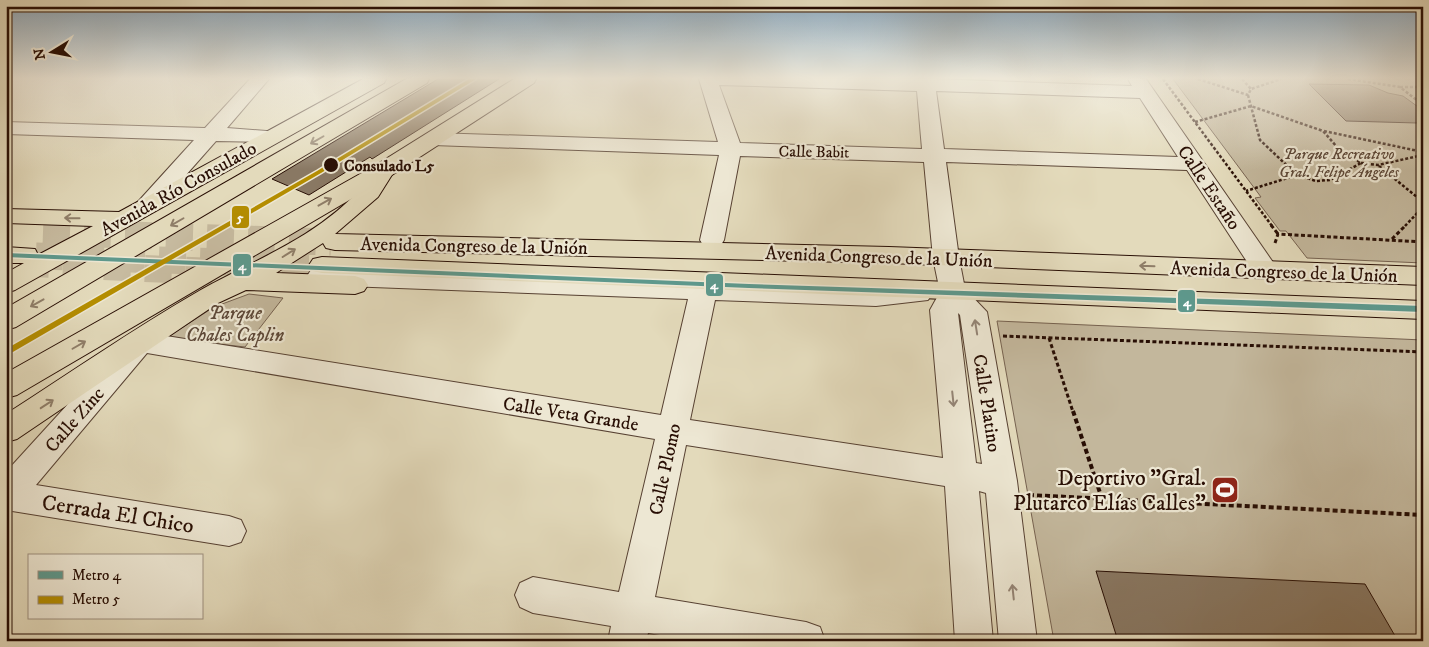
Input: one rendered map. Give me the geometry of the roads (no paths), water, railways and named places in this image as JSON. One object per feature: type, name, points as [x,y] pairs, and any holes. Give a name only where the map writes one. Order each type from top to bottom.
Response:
[{"type":"main road","name":"Avenida Río Consulado","points":[[13,267],[121,219],[321,109]]},
{"type":"main road","points":[[6,320],[368,109]]},
{"type":"main road","points":[[6,387],[384,170],[480,109]]},
{"type":"main road","points":[[6,430],[209,297],[244,281],[331,234],[368,194],[384,170]]},
{"type":"main road","points":[[6,216],[121,219]]},
{"type":"main road","points":[[6,230],[43,232]]},
{"type":"main road","points":[[331,234],[712,240],[845,246],[889,256]]},
{"type":"main road","name":"Avenida Congreso de la Unión","points":[[331,234],[1423,276]]},
{"type":"main road","name":"Avenida Congreso de la Unión","points":[[244,281],[702,296],[1423,310]]},
{"type":"street","points":[[146,205],[232,109]]},
{"type":"street","points":[[712,240],[730,149],[717,109]]},
{"type":"street","name":"Calle Platino","points":[[928,109],[946,258],[974,641]]},
{"type":"street","name":"Calle Estaño","points":[[1157,109],[1266,271]]},
{"type":"street","points":[[6,128],[272,136]]},
{"type":"street","name":"Calle Babit","points":[[433,139],[1194,164]]},
{"type":"street","points":[[318,270],[948,301]]},
{"type":"street","name":"Calle Plomo","points":[[630,627],[702,296]]},
{"type":"street","name":"Calle Platino","points":[[948,301],[973,312],[1013,488],[1018,641]]},
{"type":"street","name":"Calle Veta Grande","points":[[141,342],[961,476],[1013,488]]},
{"type":"street","name":"Calle Zinc","points":[[7,495],[141,342]]},
{"type":"street","name":"Cerrada El Chico","points":[[7,495],[229,531]]},
{"type":"street","points":[[533,595],[630,627],[806,641]]},
{"type":"tunnel","points":[[43,232],[331,242]]},
{"type":"tunnel","points":[[36,256],[322,265]]},
{"type":"tunnel","points":[[22,263],[271,274]]},
{"type":"metro line","name":"5","points":[[6,353],[319,172],[423,109]]},
{"type":"metro line","name":"4","points":[[6,255],[749,286],[1423,309]]},
{"type":"place","name":"Consulado L5","points":[[331,165]]},
{"type":"place","name":"Deportivo \"Gral. Plutarco Elías Calles\"","points":[[1225,490]]},
{"type":"park label","name":"Parque Recreativo Gral. Felipe Ángeles","points":[[1339,162]]},
{"type":"park label","name":"Parque Chales Caplin","points":[[235,323]]}]
